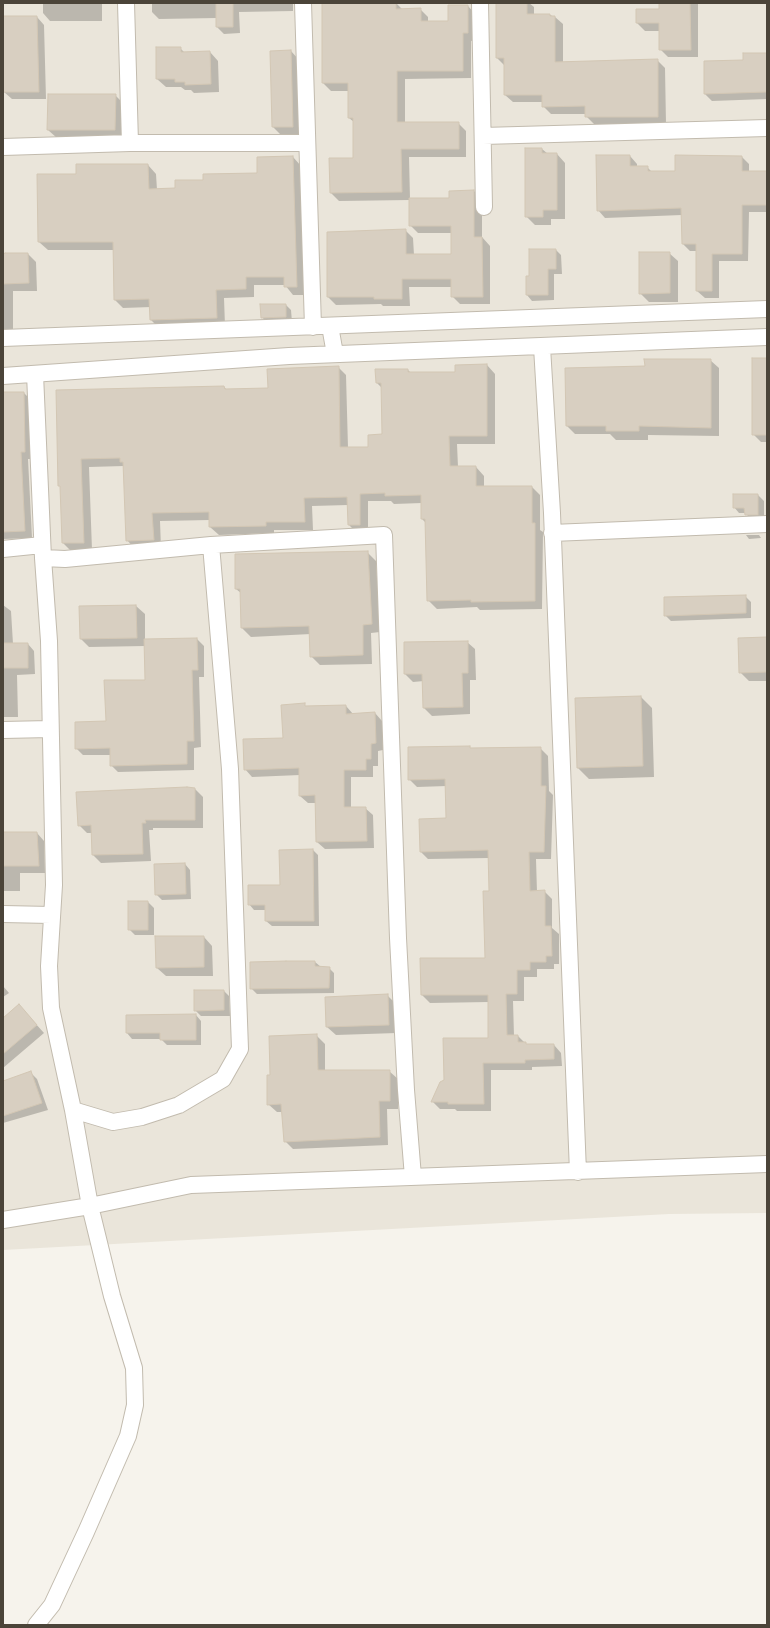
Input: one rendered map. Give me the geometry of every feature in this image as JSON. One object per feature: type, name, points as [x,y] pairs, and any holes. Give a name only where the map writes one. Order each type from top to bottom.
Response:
[{"type":"street","points":[[126,3],[130,143]]},
{"type":"street","points":[[303,3],[313,327]]},
{"type":"street","points":[[480,3],[484,207]]},
{"type":"street","points":[[483,136],[767,128]]},
{"type":"street","points":[[3,147],[130,143],[307,143]]},
{"type":"street","points":[[3,338],[767,309]]},
{"type":"street","points":[[330,326],[335,354]]},
{"type":"street","points":[[3,376],[281,356],[767,338]]},
{"type":"street","points":[[542,347],[552,533],[578,1172]]},
{"type":"street","points":[[35,374],[42,552],[49,641],[54,885],[49,966],[51,1008],[73,1110],[90,1206],[112,1296],[134,1368],[135,1405],[128,1436],[86,1532],[52,1605],[36,1625]]},
{"type":"street","points":[[552,533],[767,524]]},
{"type":"street","points":[[3,548],[42,552],[65,559],[211,545],[384,535],[398,938],[406,1090],[413,1177]]},
{"type":"street","points":[[73,1110],[113,1122],[142,1117],[179,1105],[223,1079],[240,1049],[230,769],[211,545]]},
{"type":"street","points":[[3,730],[50,729]]},
{"type":"street","points":[[3,914],[51,915]]},
{"type":"street","points":[[3,1220],[90,1206],[191,1185],[767,1164]]},
{"type":"shaded area","points":[[3,3],[767,3],[767,1213],[669,1214],[3,1250]]},
{"type":"building","points":[[216,3],[233,3],[233,27],[216,27]]},
{"type":"building","points":[[322,3],[396,3],[396,9],[421,8],[421,21],[448,21],[448,5],[468,5],[468,33],[463,33],[463,71],[397,71],[397,122],[459,122],[459,149],[401,149],[402,192],[330,193],[329,158],[353,158],[353,118],[348,118],[348,83],[322,83]]},
{"type":"building","points":[[496,3],[527,3],[527,14],[550,14],[550,16],[555,16],[555,62],[658,59],[658,117],[585,117],[585,106],[542,107],[542,95],[504,95],[504,58],[496,58]]},
{"type":"building","points":[[659,3],[690,3],[691,50],[659,50],[659,23],[636,23],[636,9],[659,9]]},
{"type":"building","points":[[3,16],[37,16],[39,92],[3,92]]},
{"type":"building","points":[[156,47],[181,47],[181,52],[210,51],[211,84],[185,85],[185,82],[175,82],[175,79],[156,79]]},
{"type":"building","points":[[291,50],[293,127],[272,127],[270,51]]},
{"type":"building","points":[[743,53],[767,53],[767,92],[704,94],[704,61],[743,60]]},
{"type":"building","points":[[48,94],[116,94],[115,130],[47,130]]},
{"type":"building","points":[[525,148],[542,148],[542,153],[557,153],[557,210],[543,210],[543,217],[525,217]]},
{"type":"building","points":[[596,155],[630,155],[630,166],[648,166],[648,171],[675,171],[675,155],[742,156],[742,171],[767,171],[767,205],[742,205],[742,254],[712,254],[712,291],[696,291],[696,244],[682,244],[681,208],[597,211]]},
{"type":"building","points":[[293,156],[297,287],[284,287],[284,277],[246,277],[246,289],[216,290],[217,318],[150,320],[149,299],[114,300],[113,242],[38,242],[37,174],[76,174],[76,164],[148,164],[149,189],[175,188],[175,180],[203,180],[203,174],[257,173],[257,157]]},
{"type":"building","points":[[474,190],[474,237],[482,237],[483,297],[451,297],[451,279],[402,279],[402,299],[374,299],[374,297],[327,297],[327,232],[406,229],[406,254],[451,254],[451,226],[409,226],[409,198],[449,198],[449,191]]},
{"type":"building","points":[[529,249],[556,249],[556,269],[548,269],[548,295],[526,295],[526,276],[529,276]]},
{"type":"building","points":[[639,252],[670,252],[670,293],[639,294]]},
{"type":"building","points":[[5,253],[28,253],[29,283],[3,284],[3,255]]},
{"type":"building","points":[[260,304],[286,304],[286,317],[261,318]]},
{"type":"building","points":[[752,358],[767,358],[767,435],[752,435]]},
{"type":"building","points":[[644,359],[711,359],[711,428],[639,426],[639,431],[606,431],[606,426],[566,426],[565,368],[645,366]]},
{"type":"building","points":[[487,364],[487,436],[449,436],[450,466],[476,466],[476,486],[532,486],[532,523],[535,523],[535,601],[427,601],[425,519],[421,519],[421,495],[385,496],[385,493],[360,494],[360,525],[348,525],[347,497],[304,498],[305,522],[266,522],[266,526],[209,527],[209,512],[152,513],[154,540],[126,541],[123,462],[120,462],[120,458],[81,459],[84,543],[62,543],[60,486],[58,486],[56,390],[224,386],[225,389],[268,388],[267,369],[339,366],[340,447],[368,447],[368,435],[382,434],[381,383],[376,383],[375,369],[408,369],[408,372],[455,372],[455,365]]},
{"type":"building","points":[[3,392],[24,392],[25,452],[21,452],[25,531],[3,532]]},
{"type":"building","points":[[733,494],[758,494],[758,515],[745,515],[744,508],[733,508]]},
{"type":"building","points":[[368,551],[372,624],[363,625],[363,655],[310,657],[309,626],[241,628],[240,589],[235,589],[235,554]]},
{"type":"building","points":[[746,595],[746,613],[664,616],[664,597]]},
{"type":"building","points":[[136,605],[137,638],[80,639],[79,606]]},
{"type":"building","points":[[767,637],[767,672],[739,673],[738,638]]},
{"type":"building","points":[[197,638],[198,670],[192,670],[194,741],[187,741],[187,764],[110,766],[110,748],[75,749],[75,722],[106,721],[104,680],[145,680],[144,639]]},
{"type":"building","points":[[468,641],[468,673],[462,673],[463,707],[423,708],[422,674],[404,674],[404,642]]},
{"type":"building","points":[[3,643],[28,643],[28,668],[3,668]]},
{"type":"building","points":[[641,696],[643,766],[577,768],[575,698]]},
{"type":"building","points":[[305,703],[305,706],[346,705],[346,714],[375,712],[376,743],[371,744],[371,759],[366,759],[366,770],[344,770],[344,807],[366,807],[367,841],[316,842],[315,795],[299,796],[299,768],[244,770],[243,739],[283,738],[281,705]]},
{"type":"building","points":[[470,746],[470,748],[541,747],[541,786],[546,786],[544,852],[529,852],[530,891],[545,890],[545,926],[551,926],[552,956],[546,956],[546,962],[530,962],[530,970],[517,970],[517,994],[506,994],[507,1035],[518,1035],[518,1042],[526,1042],[526,1044],[554,1044],[554,1059],[525,1060],[525,1063],[483,1063],[484,1104],[448,1104],[448,1102],[431,1102],[440,1082],[444,1080],[443,1038],[488,1038],[488,995],[421,995],[420,958],[485,958],[483,891],[489,891],[488,850],[420,852],[419,819],[446,818],[445,779],[408,780],[408,747]]},
{"type":"building","points":[[187,787],[195,788],[195,820],[145,820],[146,823],[142,823],[143,854],[92,855],[91,825],[78,826],[76,792]]},
{"type":"building","points":[[3,832],[37,832],[39,866],[3,866]]},
{"type":"building","points":[[313,849],[314,921],[265,921],[265,905],[248,905],[248,885],[280,885],[279,850]]},
{"type":"building","points":[[185,863],[186,894],[155,895],[154,864]]},
{"type":"building","points":[[128,901],[148,901],[148,930],[128,930]]},
{"type":"building","points":[[155,936],[204,936],[204,967],[156,968]]},
{"type":"building","points":[[315,961],[315,966],[330,967],[329,988],[250,989],[250,962]]},
{"type":"building","points":[[194,990],[224,990],[224,1010],[194,1011]]},
{"type":"building","points":[[388,994],[389,1025],[326,1027],[325,997]]},
{"type":"building","points":[[19,1004],[37,1025],[3,1054],[3,1018]]},
{"type":"building","points":[[196,1014],[196,1040],[160,1040],[160,1033],[126,1033],[126,1015]]},
{"type":"building","points":[[317,1034],[318,1070],[390,1070],[390,1101],[379,1101],[380,1137],[284,1142],[281,1104],[267,1105],[267,1075],[270,1075],[269,1036]]},
{"type":"building","points":[[31,1071],[42,1103],[3,1116],[3,1081]]}]
